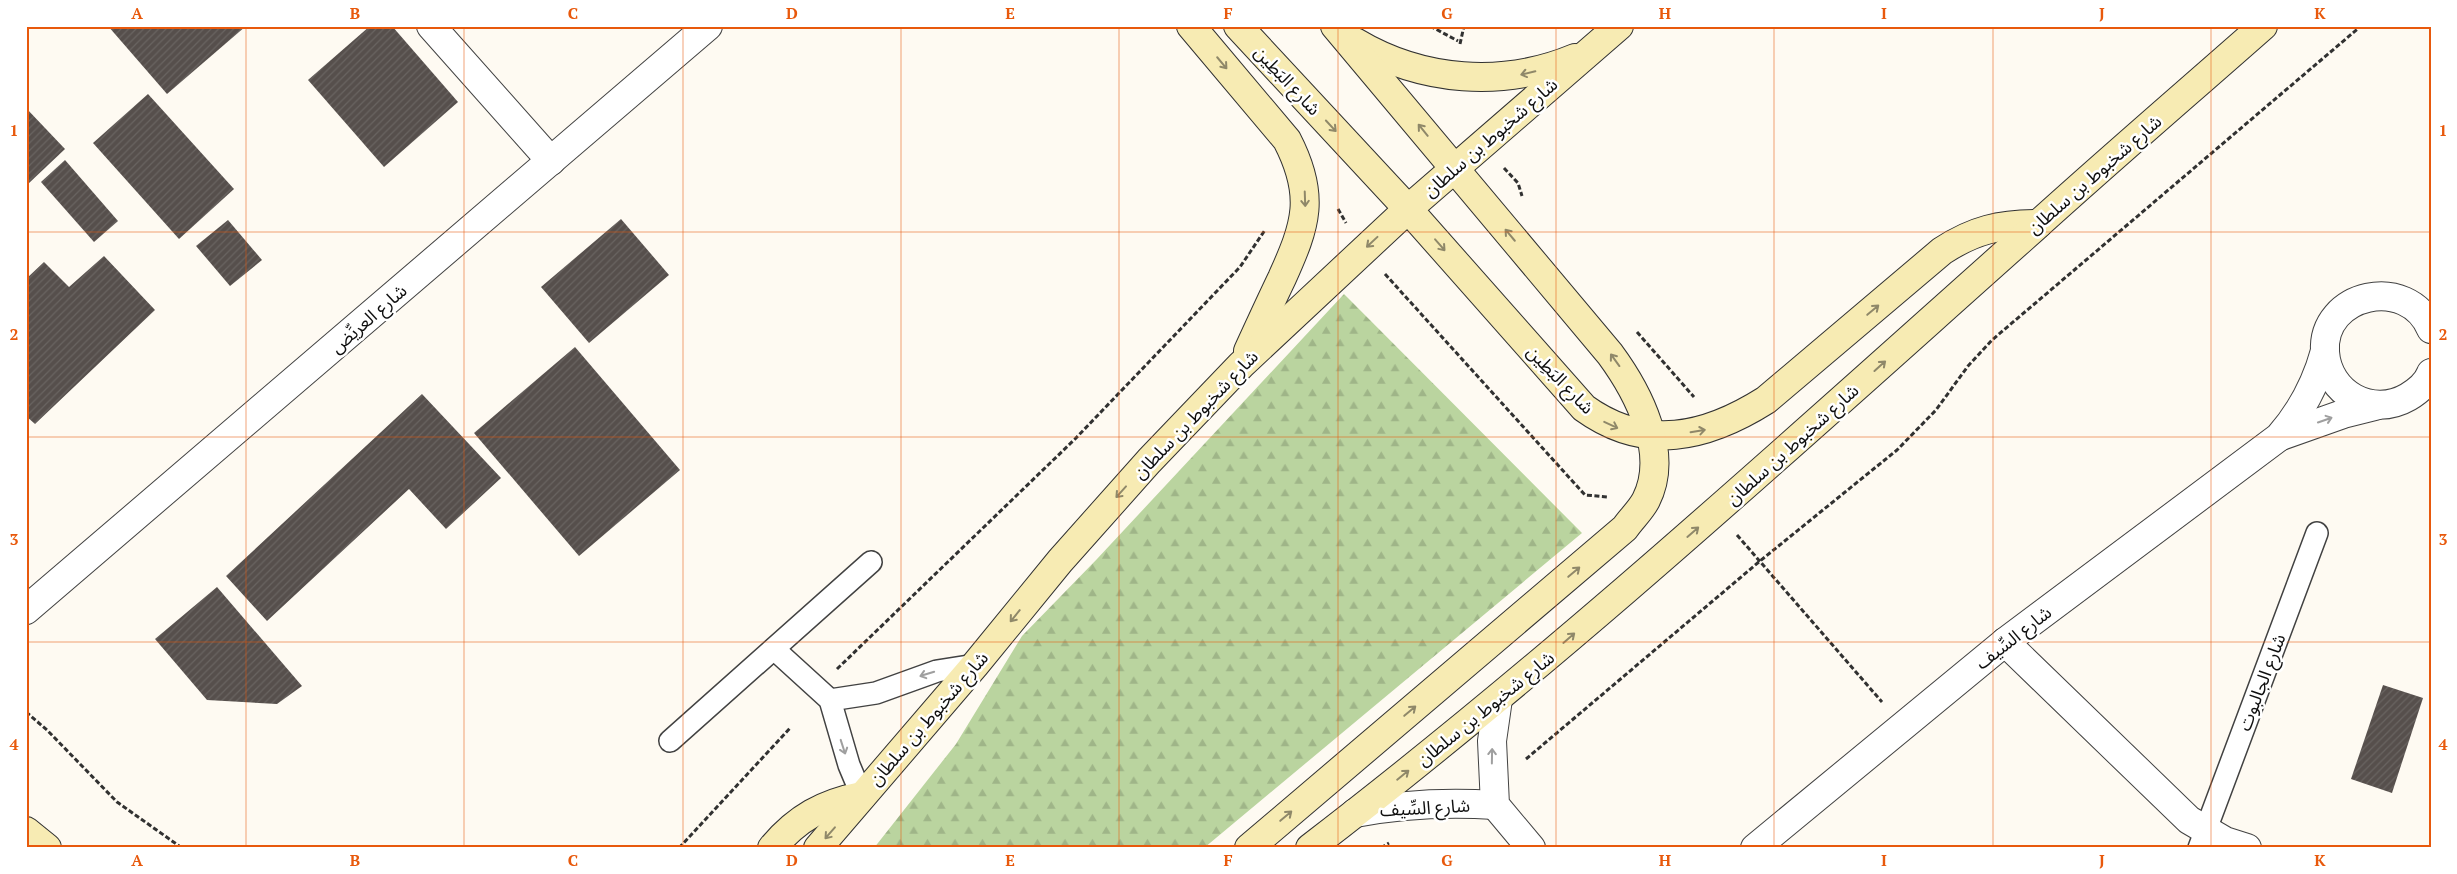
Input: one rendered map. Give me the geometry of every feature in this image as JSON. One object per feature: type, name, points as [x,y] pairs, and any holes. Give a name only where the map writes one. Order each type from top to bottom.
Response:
[{"type":"main road","points":[[1191,26],[1287,140],[1297,158],[1304,184],[1305,216],[1301,234],[1241,365]]},
{"type":"main road","name":"شارع البَطِين","points":[[1238,26],[1408,208],[1584,408],[1602,421],[1623,430],[1650,435],[1701,432],[1746,413],[1766,400],[1935,257],[1957,241],[1974,233],[2008,224],[2038,224]]},
{"type":"main road","name":"شارع شخبوط بن سلطان","points":[[818,848],[975,665],[1072,546],[1149,461],[1241,365],[1408,208],[1619,26]]},
{"type":"main road","name":"شارع شخبوط بن سلطان","points":[[1310,848],[1498,699],[1717,512],[2038,224],[2263,26]]},
{"type":"main road","points":[[1337,29],[1375,54],[1412,68],[1452,76],[1488,78],[1523,74],[1558,65],[1590,51]]},
{"type":"main road","points":[[1249,848],[1625,528],[1646,500],[1654,454],[1650,435],[1635,391],[1610,354],[1337,29]]},
{"type":"main road","points":[[772,848],[787,830],[814,811],[829,803],[862,796]]},
{"type":"main road","points":[[26,831],[47,848]]},
{"type":"street","points":[[431,26],[551,162]]},
{"type":"street","name":"شارع العريِّض","points":[[26,610],[708,26]]},
{"type":"street","name":"شارع السِّيف","points":[[1755,848],[2005,642],[2279,437],[2295,418],[2308,397],[2319,374],[2328,333],[2336,318],[2350,305],[2366,298],[2384,295],[2401,300]]},
{"type":"street","points":[[2401,300],[2431,299]]},
{"type":"street","points":[[2401,300],[2416,308],[2431,329]]},
{"type":"street","points":[[2325,351],[2328,367],[2335,382],[2346,394],[2375,406]]},
{"type":"street","name":"شارع السِّيف","points":[[2279,437],[2343,414],[2375,406],[2398,403],[2426,385]]},
{"type":"street","points":[[2005,642],[2175,808],[2202,839],[2225,841],[2247,848]]},
{"type":"street","name":"شارع السِّيف","points":[[1498,699],[1492,741],[1495,805],[1530,848]]},
{"type":"street","name":"شارع السِّيف","points":[[1355,813],[1383,808],[1439,803],[1495,805]]},
{"type":"lane","name":"شارع الجالبوت","points":[[2202,839],[2317,533]]},
{"type":"lane","points":[[670,741],[871,562]]},
{"type":"lane","points":[[774,648],[830,700],[849,765],[862,796]]},
{"type":"lane","points":[[830,700],[876,693],[937,671],[975,665]]},
{"type":"path","points":[[1524,760],[1760,561],[1897,450],[1947,396],[1968,366],[1992,340],[2361,26]]},
{"type":"path","points":[[1431,27],[1460,42]]},
{"type":"path","points":[[1332,201],[1363,250],[1585,495],[1646,500]]},
{"type":"path","points":[[835,671],[1075,439],[1240,267],[1268,224]]},
{"type":"path","points":[[1717,512],[1903,726]]},
{"type":"path","points":[[26,712],[47,730],[117,802],[182,848]]},
{"type":"path","points":[[679,848],[791,728]]},
{"type":"green space","points":[[1344,294],[1582,533],[1204,848],[874,848],[956,744],[1022,636],[1097,559]]},
{"type":"building","points":[[108,26],[246,26],[167,94]]},
{"type":"building","points":[[370,26],[392,26],[458,102],[384,167],[308,80]]},
{"type":"building","points":[[148,94],[234,189],[179,239],[93,143]]},
{"type":"building","points":[[26,108],[65,149],[28,184],[26,183]]},
{"type":"building","points":[[65,160],[118,221],[94,242],[41,182]]},
{"type":"building","points":[[621,219],[669,275],[589,343],[541,287]]},
{"type":"building","points":[[228,220],[262,260],[230,286],[196,246]]},
{"type":"building","points":[[104,256],[155,310],[35,424],[26,416],[26,279],[44,262],[69,287]]},
{"type":"building","points":[[575,347],[680,470],[579,556],[474,433]]},
{"type":"building","points":[[422,394],[501,478],[446,529],[409,489],[267,621],[226,576]]},
{"type":"building","points":[[217,587],[302,686],[277,704],[207,700],[155,639]]},
{"type":"building","points":[[2383,685],[2423,698],[2392,793],[2351,779]]}]
